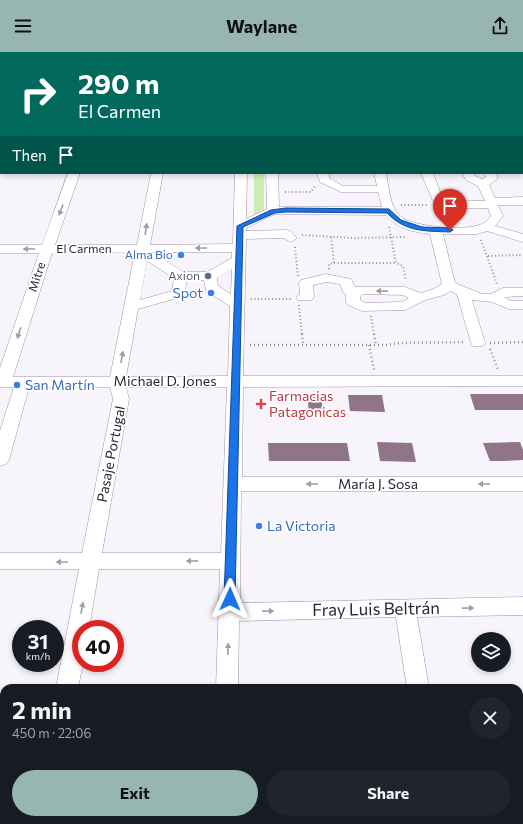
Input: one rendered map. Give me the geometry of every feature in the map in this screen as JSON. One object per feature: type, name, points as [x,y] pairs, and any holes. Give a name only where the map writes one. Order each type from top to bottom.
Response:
[{"type":"street","name":"Mitre","points":[[1,382],[74,174]]},
{"type":"street","name":"Pasaje Portugal","points":[[68,684],[121,398],[117,381],[157,174]]},
{"type":"street","points":[[227,684],[241,174]]},
{"type":"street","points":[[272,174],[273,211]]},
{"type":"street","points":[[323,174],[324,180],[341,189],[384,189]]},
{"type":"street","points":[[380,174],[388,216],[399,221],[422,229],[436,231],[482,228],[523,238]]},
{"type":"street","points":[[427,174],[437,198],[450,204],[493,207],[523,202]]},
{"type":"street","points":[[468,174],[470,178],[483,184],[493,207],[493,222],[482,228]]},
{"type":"street","points":[[483,184],[492,178],[490,174]]},
{"type":"street","name":"El Carmen","points":[[0,249],[143,251],[240,242],[273,211],[286,210],[388,216]]},
{"type":"street","points":[[436,231],[449,285],[463,292],[481,298],[496,292],[523,292]]},
{"type":"street","points":[[238,302],[211,288],[210,276],[240,242],[286,234],[293,238]]},
{"type":"street","points":[[143,251],[181,276],[210,276]]},
{"type":"street","points":[[132,306],[179,293],[181,276]]},
{"type":"street","points":[[303,297],[307,297],[306,283],[312,280],[341,280],[346,282],[348,288],[356,292]]},
{"type":"street","points":[[420,297],[405,291],[360,290],[353,294],[353,302],[362,306],[405,306],[420,297],[439,292],[449,285]]},
{"type":"street","points":[[463,292],[478,343]]},
{"type":"street","points":[[496,292],[508,305],[523,305]]},
{"type":"street","name":"Michael D. Jones","points":[[1,382],[523,381]]},
{"type":"street","points":[[0,460],[23,382]]},
{"type":"street","name":"María J. Sosa","points":[[233,484],[523,484]]},
{"type":"street","points":[[0,561],[231,561]]},
{"type":"street","name":"Fray Luis Beltrán","points":[[229,612],[523,606]]},
{"type":"street","points":[[405,609],[417,684]]},
{"type":"path","points":[[388,216],[396,263]]},
{"type":"path","points":[[482,228],[496,292]]},
{"type":"path","points":[[303,297],[302,279],[298,276],[293,238],[301,235],[411,237]]},
{"type":"path","points":[[331,236],[334,263]]},
{"type":"path","points":[[488,256],[523,255]]},
{"type":"path","points":[[330,271],[329,264],[334,263],[396,263],[402,266],[408,285],[405,291]]},
{"type":"path","points":[[238,302],[298,299],[303,345]]},
{"type":"path","points":[[370,306],[376,345]]},
{"type":"path","points":[[501,381],[500,373],[487,343],[523,342]]},
{"type":"path","points":[[237,346],[478,343]]},
{"type":"path","points":[[369,345],[376,382]]},
{"type":"green space","points":[[254,174],[264,174],[264,210],[254,215]]},
{"type":"building","points":[[470,394],[523,394],[523,410],[475,410]]},
{"type":"building","points":[[307,395],[321,395],[323,411],[309,412]]},
{"type":"building","points":[[348,395],[382,395],[385,412],[350,411]]},
{"type":"building","points":[[377,442],[412,443],[416,462],[380,461]]},
{"type":"building","points":[[520,442],[523,450],[523,460],[504,461],[490,461],[483,443]]},
{"type":"building","points":[[268,443],[347,443],[350,461],[269,461]]},
{"type":"place","name":"Alma Bio","points":[[181,255]]},
{"type":"place","name":"Axion","points":[[208,276]]},
{"type":"place","name":"Spot","points":[[211,293]]},
{"type":"place","name":"San Martín","points":[[17,385]]},
{"type":"place","name":"Farmacias Patagonicas","points":[[261,404]]},
{"type":"place","name":"La Victoria","points":[[259,526]]},
{"type":"route","points":[[230,599],[240,226],[273,211],[389,211],[394,218],[399,221],[422,229],[436,231],[450,230]]}]
